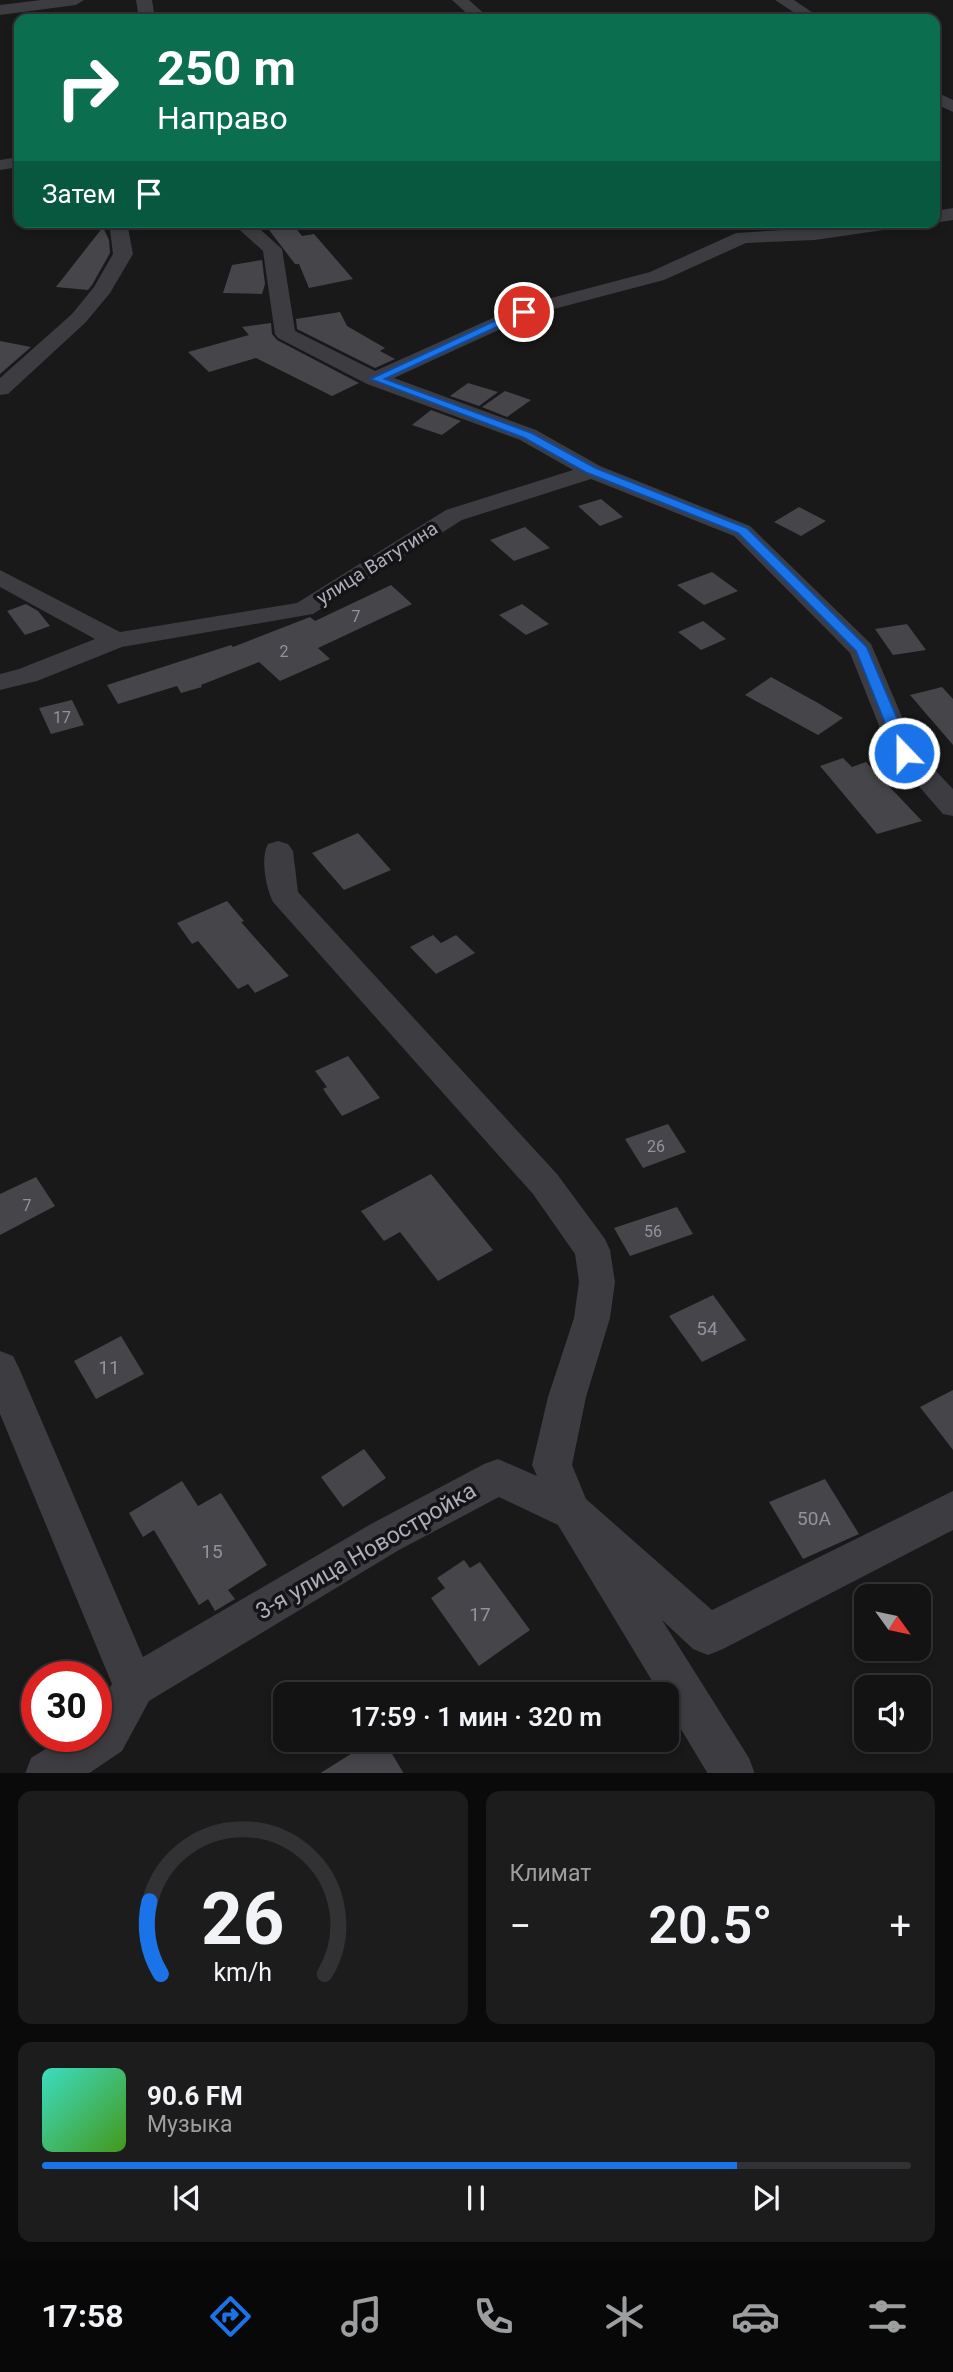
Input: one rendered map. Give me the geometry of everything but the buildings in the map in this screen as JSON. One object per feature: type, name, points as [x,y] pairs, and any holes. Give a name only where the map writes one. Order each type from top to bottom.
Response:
[{"type":"street","points":[[0,10],[76,0]]},
{"type":"street","points":[[460,0],[476,14]]},
{"type":"street","points":[[783,0],[806,14]]},
{"type":"street","points":[[0,389],[79,318],[103,289],[123,254],[119,228]]},
{"type":"street","points":[[247,228],[272,249],[285,334],[375,379],[528,435],[592,471],[742,531],[862,650],[904,753],[953,807]]},
{"type":"street","points":[[734,228],[743,237]]},
{"type":"street","points":[[375,379],[524,312],[657,276],[743,237],[815,234],[856,228]]},
{"type":"street","name":"улица Ватутина","points":[[0,682],[28,676],[116,640],[304,609],[454,514],[592,471]]},
{"type":"street","points":[[0,577],[116,640]]},
{"type":"street","points":[[278,851],[284,895],[545,1184],[592,1250],[597,1282],[592,1318],[567,1397],[552,1465],[572,1512],[733,1773]]},
{"type":"street","points":[[0,1368],[134,1686],[107,1736],[47,1773]]},
{"type":"street","name":"3-я улица Новостройка","points":[[134,1686],[385,1537],[498,1477],[572,1512],[708,1634],[953,1510]]},
{"type":"route","points":[[524,312],[375,379],[528,435],[592,471],[742,531],[862,650],[904,753]]}]
